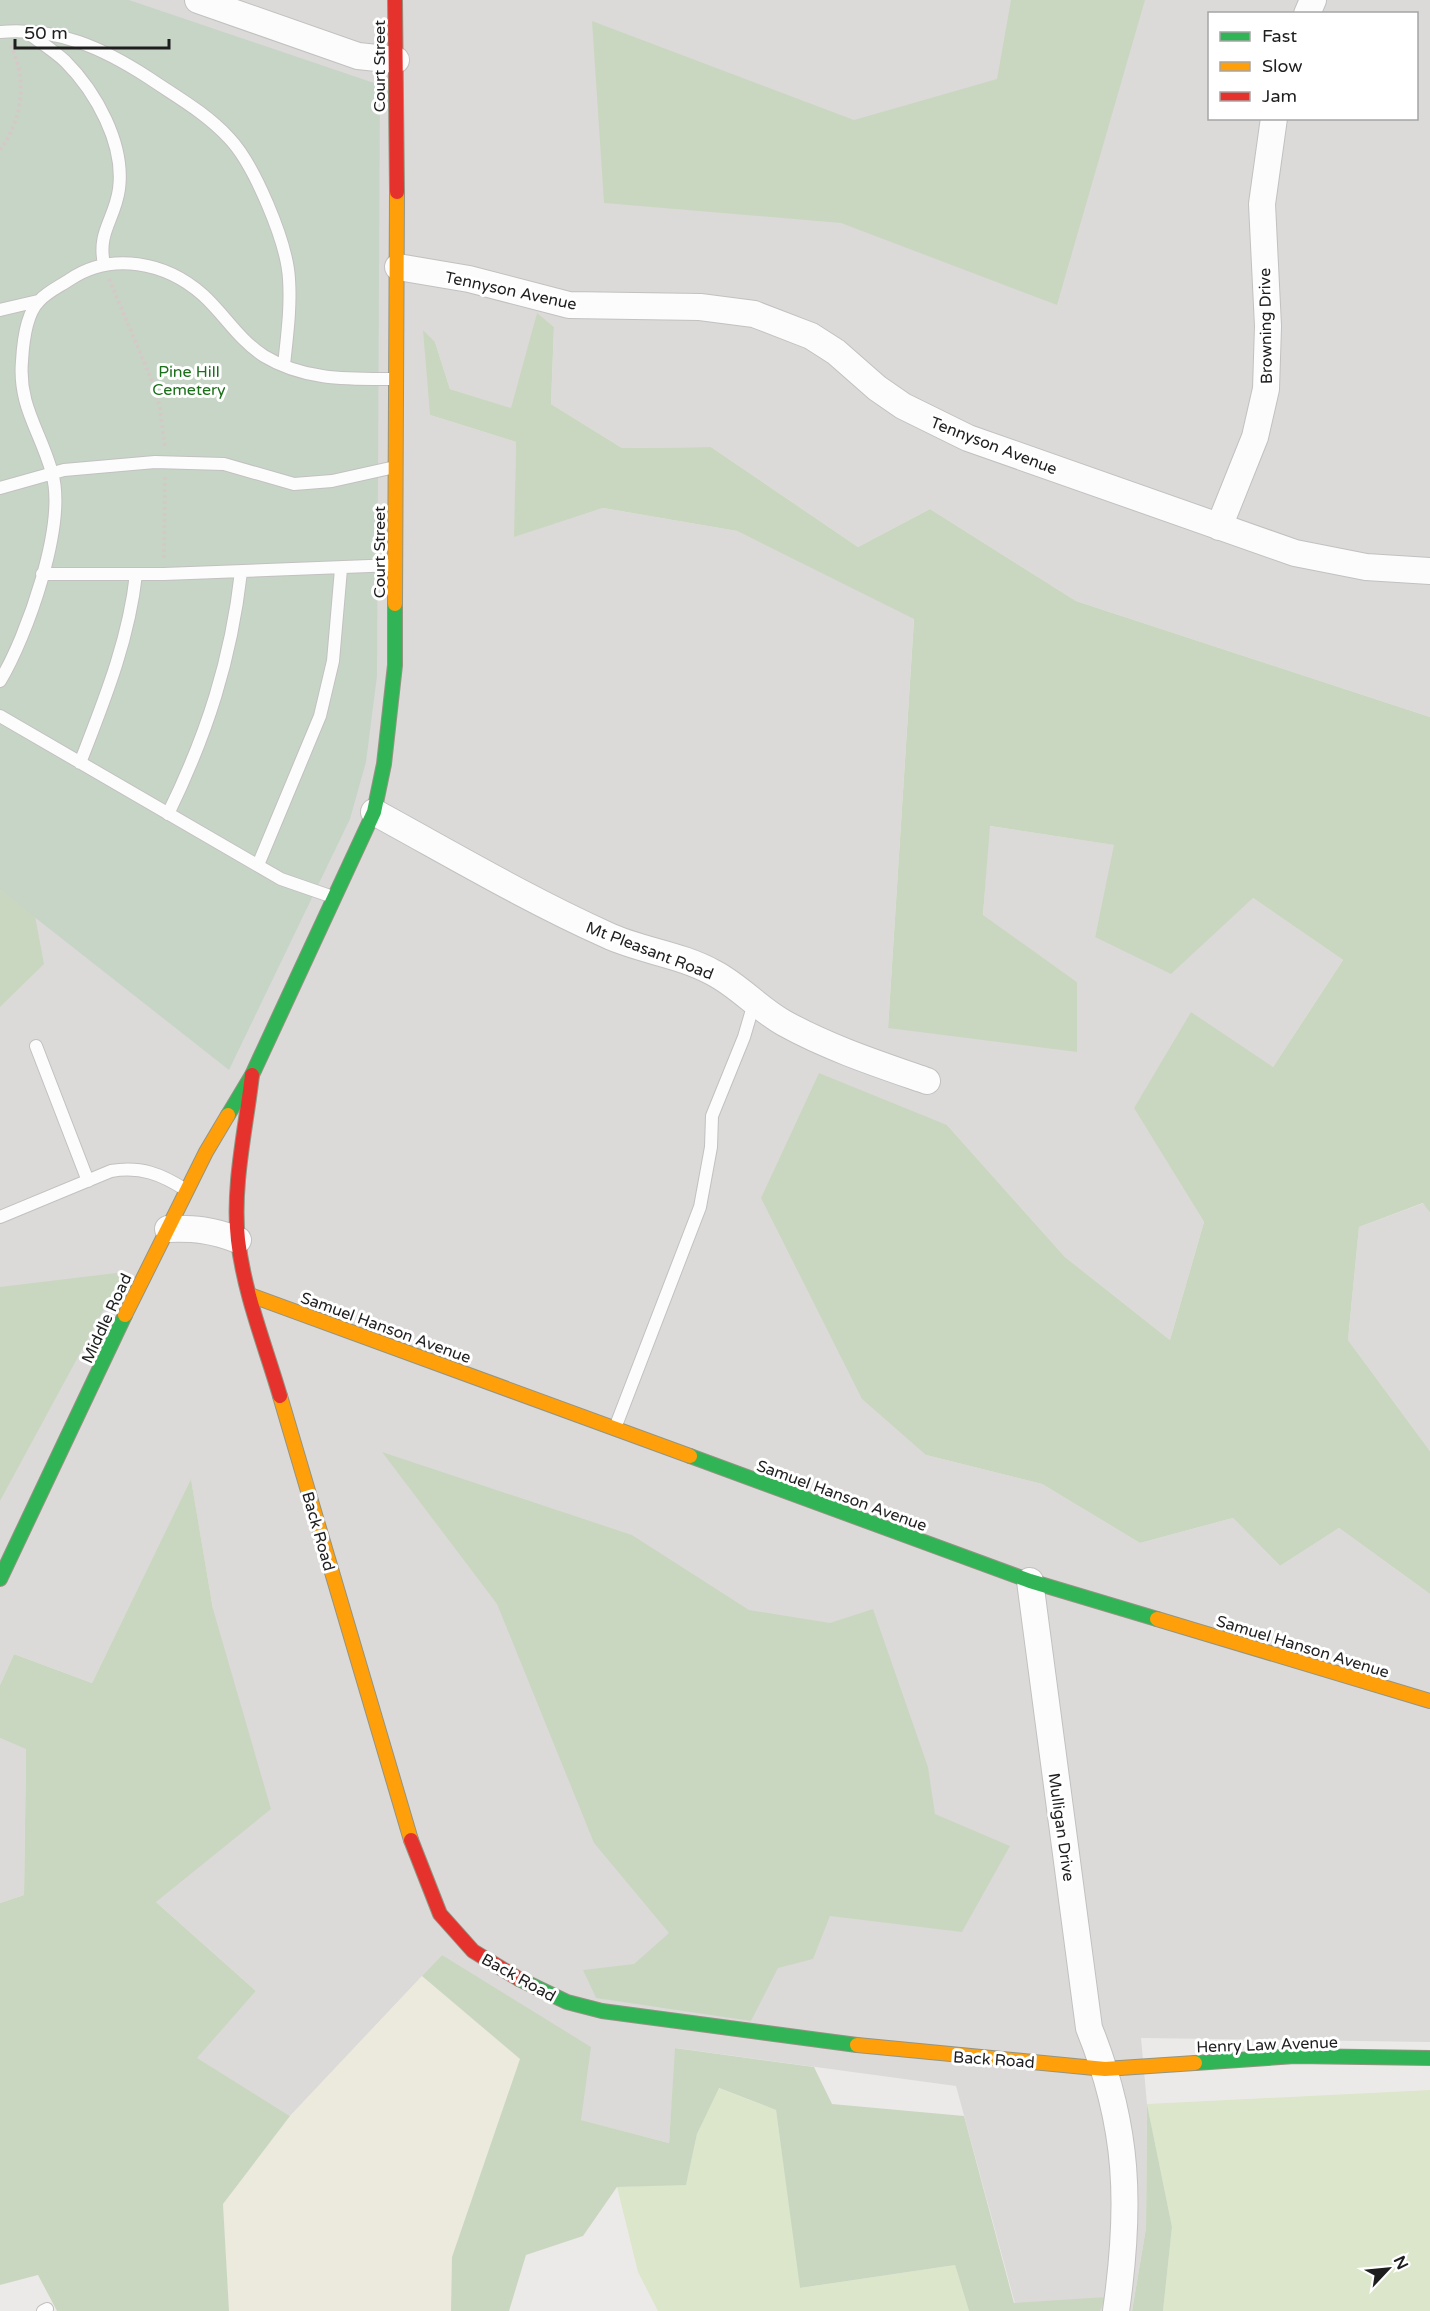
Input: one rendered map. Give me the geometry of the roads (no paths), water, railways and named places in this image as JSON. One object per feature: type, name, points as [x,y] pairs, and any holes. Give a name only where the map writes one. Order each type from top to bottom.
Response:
[{"type":"street","points":[[198,0],[358,56],[396,60]]},
{"type":"street","name":"Court Street","points":[[252,1075],[374,812],[384,764],[392,705],[395,665],[398,267],[395,0]]},
{"type":"street","name":"Browning Drive","points":[[1220,527],[1255,437],[1266,388],[1268,326],[1262,204],[1274,120]]},
{"type":"street","name":"Tennyson Avenue","points":[[398,267],[469,279],[569,305],[718,308],[774,320],[811,336],[836,351],[877,388],[934,423],[968,438],[1296,553],[1387,570],[1430,571]]},
{"type":"street","name":"Mt Pleasant Road","points":[[374,812],[563,915],[610,937],[687,960],[715,973],[754,1003],[808,1035],[861,1058],[927,1081]]},
{"type":"street","name":"Middle Road","points":[[0,1579],[206,1152],[252,1075]]},
{"type":"street","name":"Back Road","points":[[252,1075],[239,1172],[238,1240],[250,1295],[416,1857],[440,1914],[473,1951],[534,1988],[567,2002],[602,2011],[740,2031],[931,2054],[1106,2069]]},
{"type":"street","points":[[168,1229],[215,1230],[238,1240]]},
{"type":"street","name":"Samuel Hanson Avenue","points":[[250,1295],[1030,1581],[1430,1701]]},
{"type":"street","name":"Mulligan Drive","points":[[1030,1581],[1089,2028],[1106,2069]]},
{"type":"street","name":"Henry Law Avenue","points":[[1106,2069],[1295,2056],[1430,2058]]},
{"type":"street","points":[[1106,2069],[1117,2113],[1124,2161],[1124,2255],[1116,2311]]},
{"type":"lane","points":[[2,32],[27,32],[78,39],[114,56],[204,115],[231,139],[250,166],[265,198],[289,275],[290,305],[284,365]]},
{"type":"lane","points":[[27,32],[63,60],[83,82],[100,109],[114,143],[119,168],[119,188],[100,247],[104,264]]},
{"type":"lane","points":[[0,310],[38,301],[94,266],[119,262],[146,265],[174,274],[202,294],[248,343],[264,356],[315,377],[396,379]]},
{"type":"lane","points":[[0,681],[19,645],[42,574],[56,512],[57,490],[45,450],[29,419],[21,374],[28,326],[38,301]]},
{"type":"lane","points":[[0,488],[64,470],[165,462],[224,464],[294,484],[332,481],[396,467]]},
{"type":"lane","points":[[42,574],[164,574],[395,566]]},
{"type":"lane","points":[[258,865],[320,716],[333,661],[341,569]]},
{"type":"lane","points":[[168,814],[187,775],[218,693],[235,620],[241,572]]},
{"type":"lane","points":[[80,763],[112,677],[131,607],[136,574]]},
{"type":"lane","points":[[0,716],[298,887],[336,898]]},
{"type":"lane","points":[[614,1429],[700,1207],[711,1147],[712,1116],[744,1037],[754,1003]]},
{"type":"lane","points":[[36,1046],[88,1180]]},
{"type":"lane","points":[[0,1217],[111,1171],[146,1170],[166,1177],[188,1191]]},
{"type":"park label","name":"Pine Hill Cemetery","points":[[189,380]]}]
